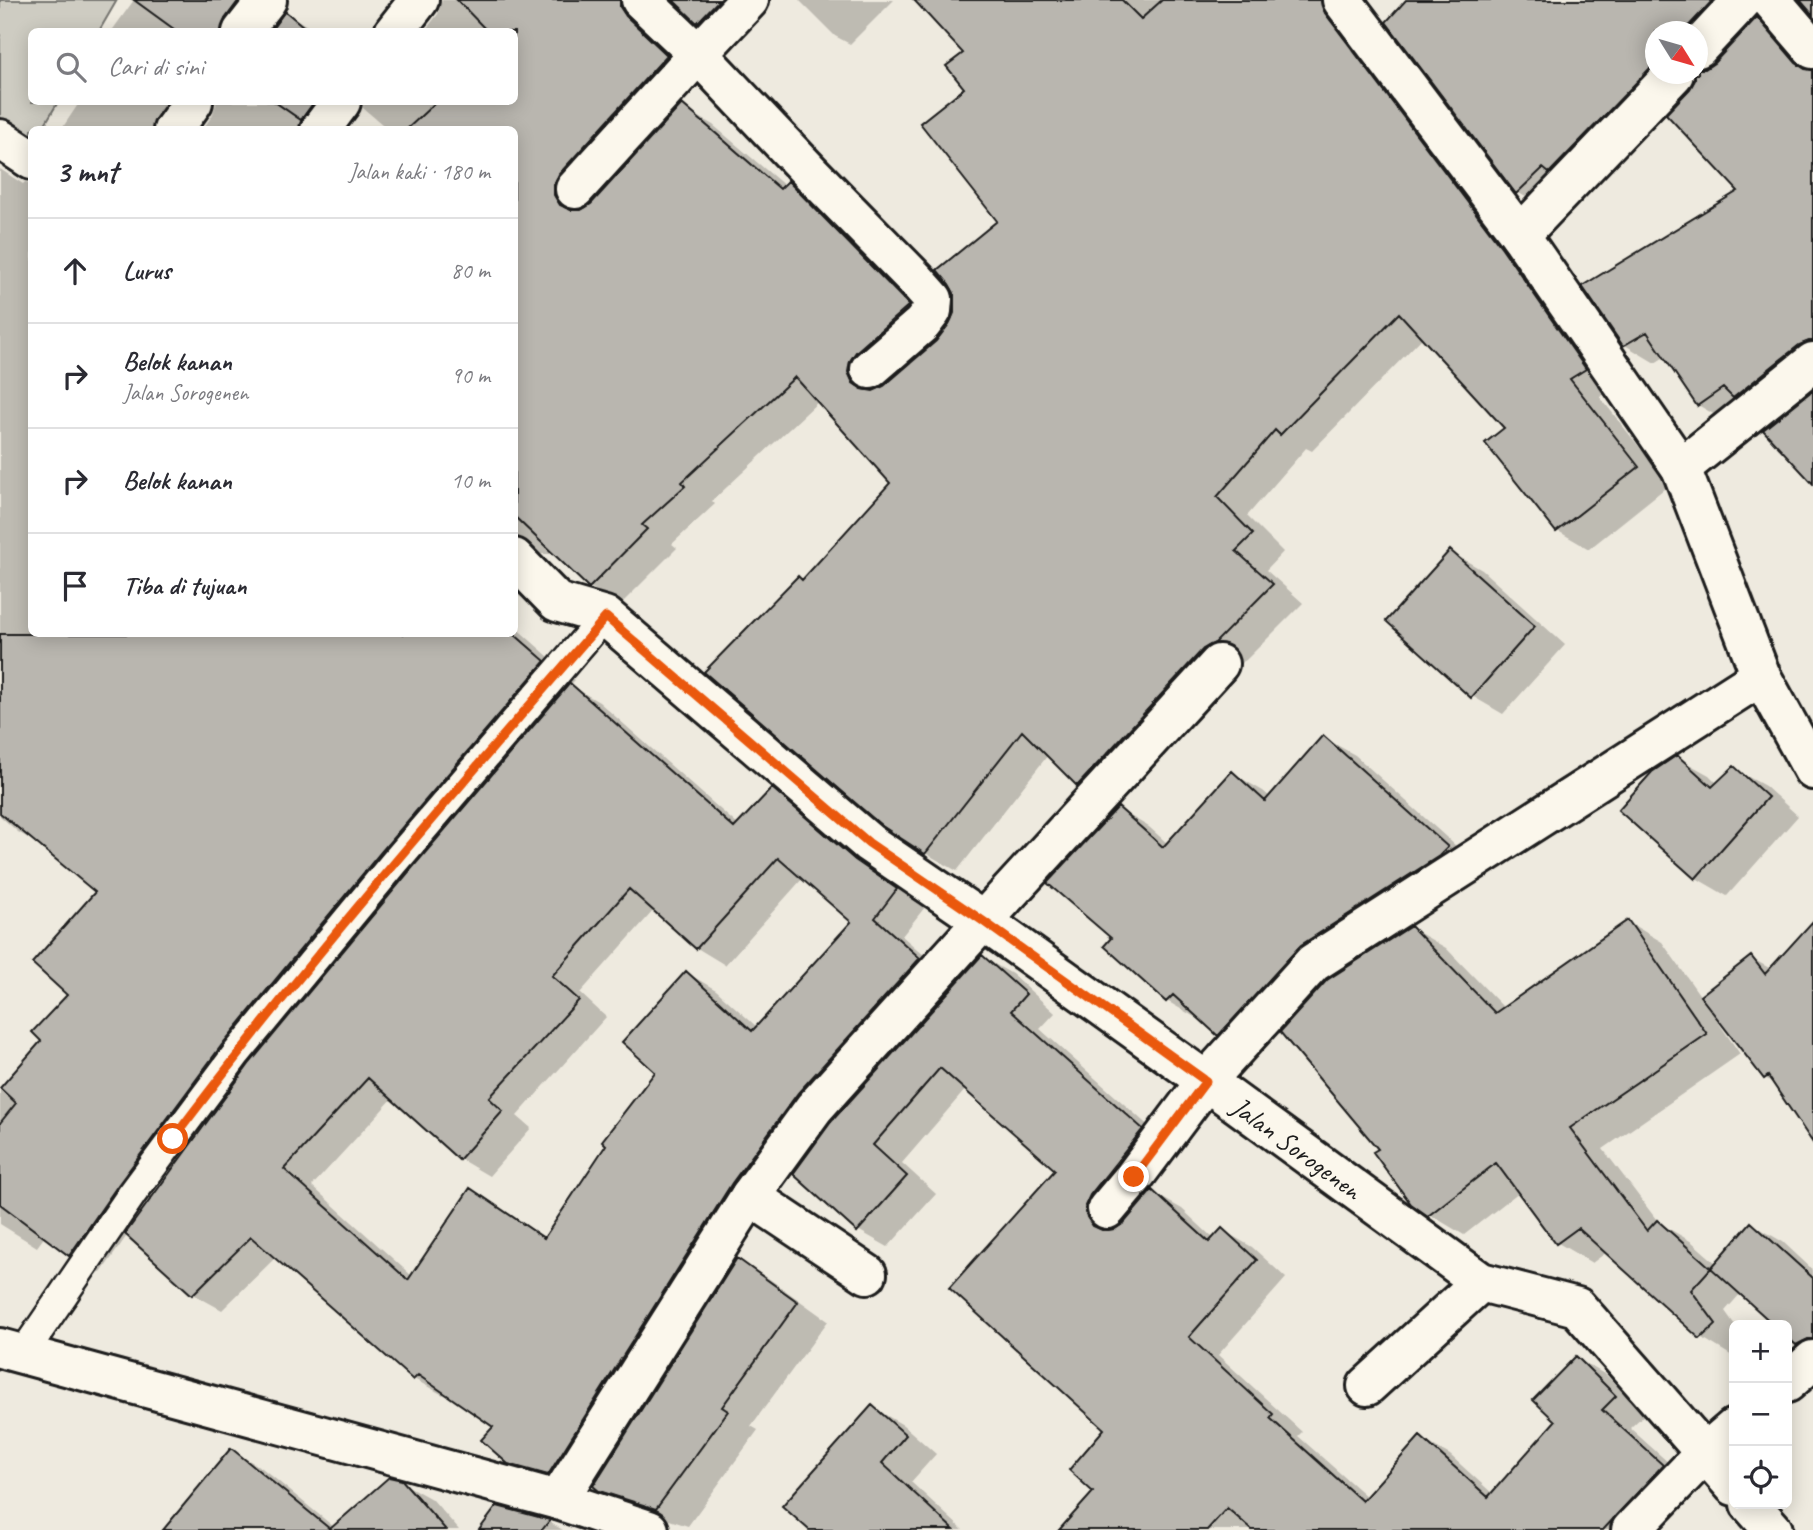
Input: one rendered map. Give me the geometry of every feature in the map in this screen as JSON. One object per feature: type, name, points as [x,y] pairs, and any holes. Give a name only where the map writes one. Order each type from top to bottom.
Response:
[{"type":"street","points":[[245,28],[267,0]]},
{"type":"street","points":[[397,28],[419,0]]},
{"type":"street","points":[[641,0],[698,54],[933,299],[933,308],[922,324],[870,369]]},
{"type":"street","points":[[575,189],[749,0]]},
{"type":"street","points":[[1342,0],[1520,235],[1681,468],[1761,676],[1813,769]]},
{"type":"street","points":[[1708,37],[1743,0]]},
{"type":"street","points":[[1770,0],[1813,49]]},
{"type":"street","points":[[1520,235],[1664,84]]},
{"type":"street","points":[[176,126],[191,105]]},
{"type":"street","points":[[323,126],[339,105]]},
{"type":"street","points":[[0,139],[28,157]]},
{"type":"street","points":[[1681,468],[1813,362]]},
{"type":"street","name":"Jalan Sorogenen","points":[[518,562],[557,603],[606,617],[869,843],[983,921],[1481,1282],[1577,1307],[1729,1480]]},
{"type":"street","points":[[558,1500],[750,1195],[814,1108],[1219,664]]},
{"type":"street","points":[[1107,1209],[1206,1081],[1313,963],[1761,676]]},
{"type":"street","points":[[750,1195],[867,1274]]},
{"type":"street","points":[[1367,1386],[1481,1282]]},
{"type":"street","points":[[11,1352],[558,1500],[649,1530]]},
{"type":"street","points":[[1792,1379],[1813,1360]]},
{"type":"street","points":[[1631,1530],[1729,1432]]},
{"type":"street","points":[[1754,1509],[1773,1530]]},
{"type":"lane","points":[[11,1352],[237,1053],[394,863],[606,617]]},
{"type":"shaded area","points":[[0,0],[117,0],[101,28],[28,28],[28,105],[56,105],[44,126],[28,126],[28,148],[0,149]]},
{"type":"building","points":[[134,0],[239,0],[225,19],[222,28],[172,28]]},
{"type":"building","points":[[457,0],[620,0],[620,7],[626,16],[667,55],[559,174],[554,185],[554,195],[560,205],[571,210],[581,210],[591,204],[682,104],[780,189],[788,181],[909,305],[856,352],[850,361],[848,372],[853,383],[862,389],[873,391],[884,386],[936,341],[949,324],[954,313],[954,293],[937,270],[997,221],[920,123],[964,88],[946,66],[963,53],[914,0],[1122,0],[1141,19],[1162,0],[1321,0],[1325,13],[1502,248],[1586,369],[1570,379],[1639,467],[1556,532],[1485,443],[1504,428],[1399,313],[1280,435],[1275,430],[1217,497],[1253,534],[1236,551],[1273,584],[1215,643],[1203,649],[1077,786],[1022,731],[925,854],[882,826],[704,672],[798,576],[802,580],[890,483],[795,377],[682,482],[685,486],[642,525],[647,529],[589,588],[518,520],[518,126],[410,126],[433,105],[518,105],[518,28],[484,28]]},
{"type":"building","points":[[673,0],[719,0],[697,23]]},
{"type":"building","points":[[1406,0],[1713,0],[1693,21],[1645,21],[1645,73],[1549,173],[1543,168],[1516,194],[1386,22]]},
{"type":"building","points":[[1800,0],[1813,0],[1813,15]]},
{"type":"building","points":[[285,11],[305,28],[273,28]]},
{"type":"building","points":[[1757,17],[1796,63],[1805,69],[1813,70],[1813,341],[1799,345],[1733,398],[1723,388],[1697,406],[1647,332],[1623,346],[1582,286],[1738,191],[1666,114],[1693,84],[1708,84],[1708,67]]},
{"type":"building","points":[[279,105],[312,105],[301,120]]},
{"type":"building","points":[[1813,390],[1813,484],[1763,430]]},
{"type":"building","points":[[1450,550],[1535,626],[1471,698],[1386,621]]},
{"type":"building","points":[[0,634],[28,634],[28,637],[517,637],[545,661],[381,852],[224,1042],[69,1256],[0,1204],[0,1123],[16,1103],[0,1088],[41,1041],[32,1032],[67,995],[32,963],[95,892],[0,813]]},
{"type":"building","points":[[570,683],[734,828],[772,788],[855,860],[897,889],[875,918],[920,958],[798,1093],[732,1183],[548,1475],[508,1464],[481,1440],[493,1427],[418,1375],[413,1380],[251,1237],[192,1295],[125,1234],[250,1063]],"holes":[[[778,858],[851,922],[752,1031],[686,971],[622,1042],[655,1072],[602,1141],[606,1145],[544,1238],[470,1188],[408,1280],[284,1169],[368,1078],[459,1160],[503,1111],[489,1098],[579,1000],[552,976],[629,889],[696,949]]]},
{"type":"building","points":[[1323,735],[1448,847],[1439,856],[1301,945],[1218,1036],[1173,995],[1166,1002],[1104,946],[1111,938],[1047,883],[1118,807],[1163,847],[1232,771],[1265,801]]},
{"type":"building","points":[[1677,755],[1712,787],[1734,766],[1768,797],[1695,879],[1618,810],[1652,772]]},
{"type":"building","points":[[1628,920],[1707,1034],[1570,1128],[1647,1231],[1657,1220],[1711,1268],[1691,1290],[1716,1324],[1700,1339],[1578,1228],[1556,1244],[1496,1163],[1428,1216],[1411,1204],[1373,1152],[1378,1149],[1280,1032],[1327,980],[1411,926],[1495,1013]]},
{"type":"building","points":[[1813,921],[1813,1143],[1768,1076],[1764,1079],[1700,996],[1751,956],[1765,974]]},
{"type":"building","points":[[982,955],[1026,994],[1011,1011],[1143,1129],[1090,1195],[1085,1206],[1087,1217],[1093,1226],[1102,1230],[1115,1229],[1124,1223],[1152,1190],[1209,1242],[1222,1228],[1257,1260],[1189,1337],[1273,1414],[1270,1418],[1362,1501],[1420,1436],[1488,1497],[1555,1421],[1533,1400],[1576,1356],[1616,1396],[1602,1410],[1663,1465],[1603,1530],[1252,1530],[1227,1508],[1207,1530],[1059,1530],[1093,1492],[1069,1470],[1104,1429],[949,1288],[1055,1170],[940,1068],[873,1145],[907,1176],[857,1232],[793,1174],[831,1122]]},
{"type":"building","points":[[1751,1222],[1813,1278],[1813,1339],[1796,1345],[1792,1341],[1792,1320],[1768,1320],[1711,1268]]},
{"type":"building","points":[[737,1258],[798,1302],[722,1407],[728,1411],[656,1509],[599,1491],[593,1486]]},
{"type":"building","points":[[872,1405],[906,1435],[882,1463],[954,1530],[809,1530],[782,1506]]},
{"type":"building","points":[[231,1448],[330,1529],[389,1477],[402,1480],[446,1530],[163,1530]]},
{"type":"building","points":[[497,1506],[550,1520],[542,1530],[479,1530]]},
{"type":"route","points":[[173,1139],[237,1053],[394,863],[606,617],[869,843],[1206,1081],[1134,1177]]}]
